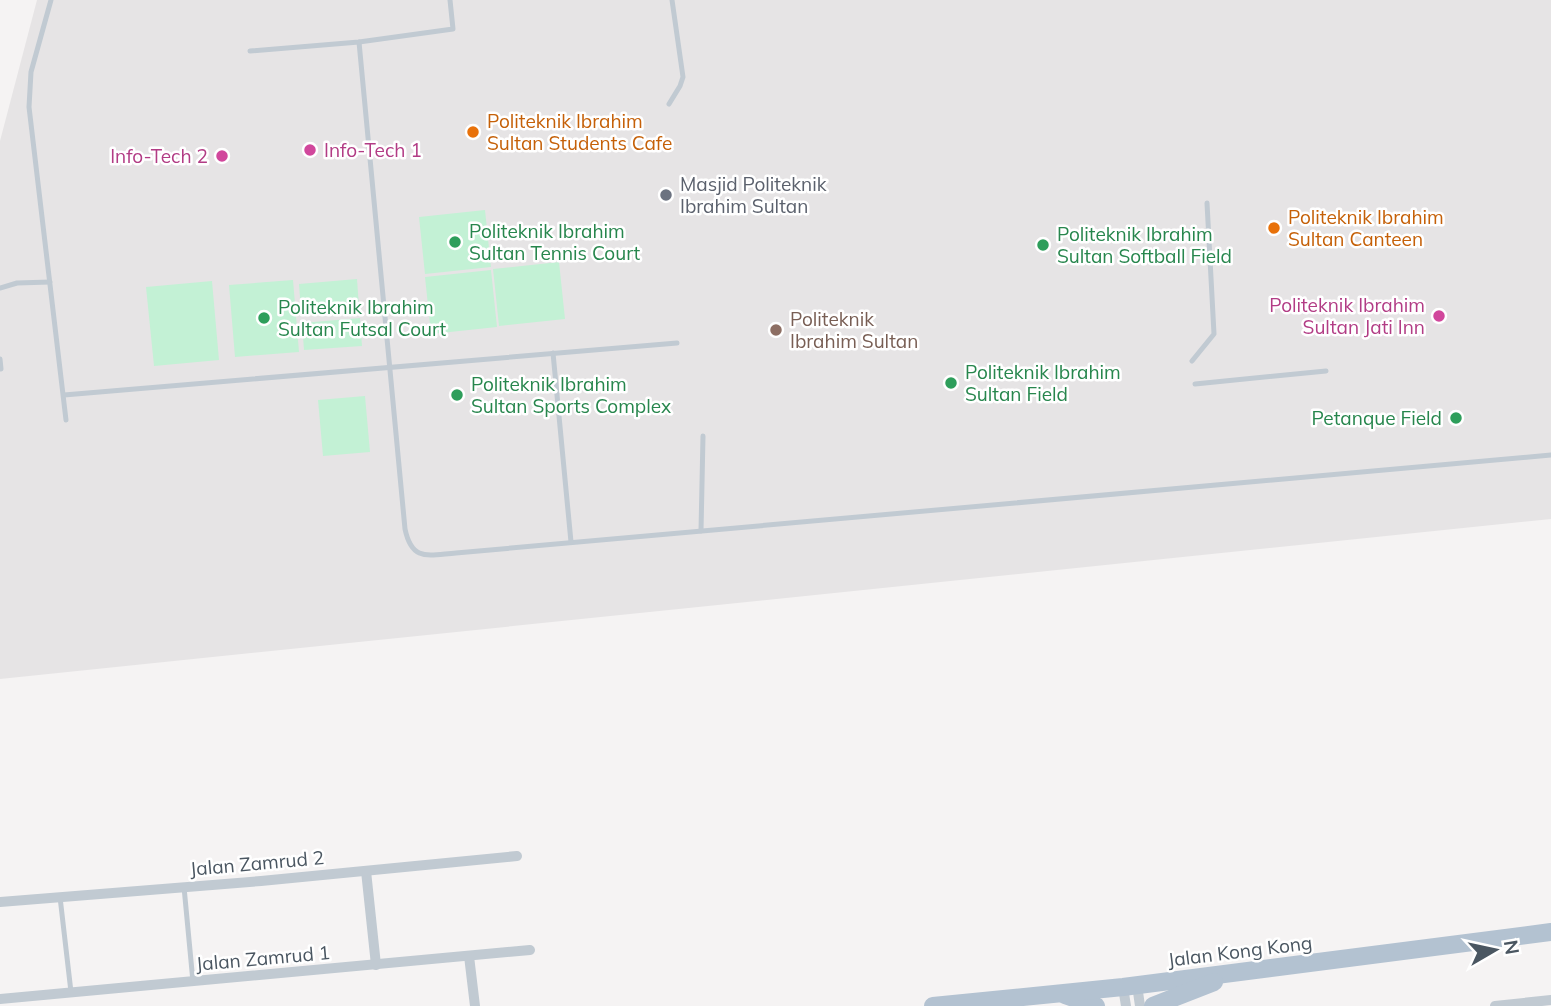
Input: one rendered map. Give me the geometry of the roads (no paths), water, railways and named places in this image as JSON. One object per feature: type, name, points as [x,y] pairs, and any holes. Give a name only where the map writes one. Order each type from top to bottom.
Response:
[{"type":"main road","name":"Jalan Kong Kong","points":[[933,1006],[1130,986],[1551,932]]},
{"type":"main road","points":[[1153,1006],[1240,972]]},
{"type":"main road","points":[[1062,994],[1096,1006]]},
{"type":"street","name":"Jalan Zamrud 2","points":[[0,902],[517,856]]},
{"type":"street","points":[[366,871],[376,965]]},
{"type":"street","name":"Jalan Zamrud 1","points":[[0,999],[530,950]]},
{"type":"street","points":[[469,956],[475,1006]]},
{"type":"street","points":[[1126,1006],[1130,986]]},
{"type":"street","points":[[1130,986],[1140,1006]]},
{"type":"street","points":[[1495,1006],[1551,1000]]},
{"type":"lane","points":[[51,0],[29,85],[29,107],[66,420]]},
{"type":"lane","points":[[250,51],[359,42],[453,29],[450,0]]},
{"type":"lane","points":[[669,104],[683,77],[672,0]]},
{"type":"lane","points":[[359,42],[405,529],[408,543],[414,551],[430,555],[1551,456]]},
{"type":"lane","points":[[1192,361],[1214,334],[1207,204]]},
{"type":"lane","points":[[0,288],[18,283],[50,282]]},
{"type":"lane","points":[[64,395],[677,343]]},
{"type":"lane","points":[[553,353],[571,542]]},
{"type":"lane","points":[[0,359],[1,369]]},
{"type":"lane","points":[[1195,384],[1326,371]]},
{"type":"lane","points":[[701,531],[703,436]]},
{"type":"lane","points":[[184,887],[193,982]]},
{"type":"lane","points":[[60,897],[71,993]]},
{"type":"place","name":"Politeknik Ibrahim Sultan Students Cafe","points":[[473,132]]},
{"type":"place","name":"Info-Tech 1","points":[[310,150]]},
{"type":"place","name":"Info-Tech 2","points":[[222,156]]},
{"type":"place","name":"Masjid Politeknik Ibrahim Sultan","points":[[666,195]]},
{"type":"place","name":"Politeknik Ibrahim Sultan Canteen","points":[[1274,228]]},
{"type":"place","name":"Politeknik Ibrahim Sultan Tennis Court","points":[[455,242]]},
{"type":"place","name":"Politeknik Ibrahim Sultan Softball Field","points":[[1043,245]]},
{"type":"place","name":"Politeknik Ibrahim Sultan Jati Inn","points":[[1439,316]]},
{"type":"place","name":"Politeknik Ibrahim Sultan Futsal Court","points":[[264,318]]},
{"type":"place","name":"Politeknik Ibrahim Sultan","points":[[776,330]]},
{"type":"place","name":"Politeknik Ibrahim Sultan Field","points":[[951,383]]},
{"type":"place","name":"Politeknik Ibrahim Sultan Sports Complex","points":[[457,395]]},
{"type":"place","name":"Petanque Field","points":[[1456,418]]}]
